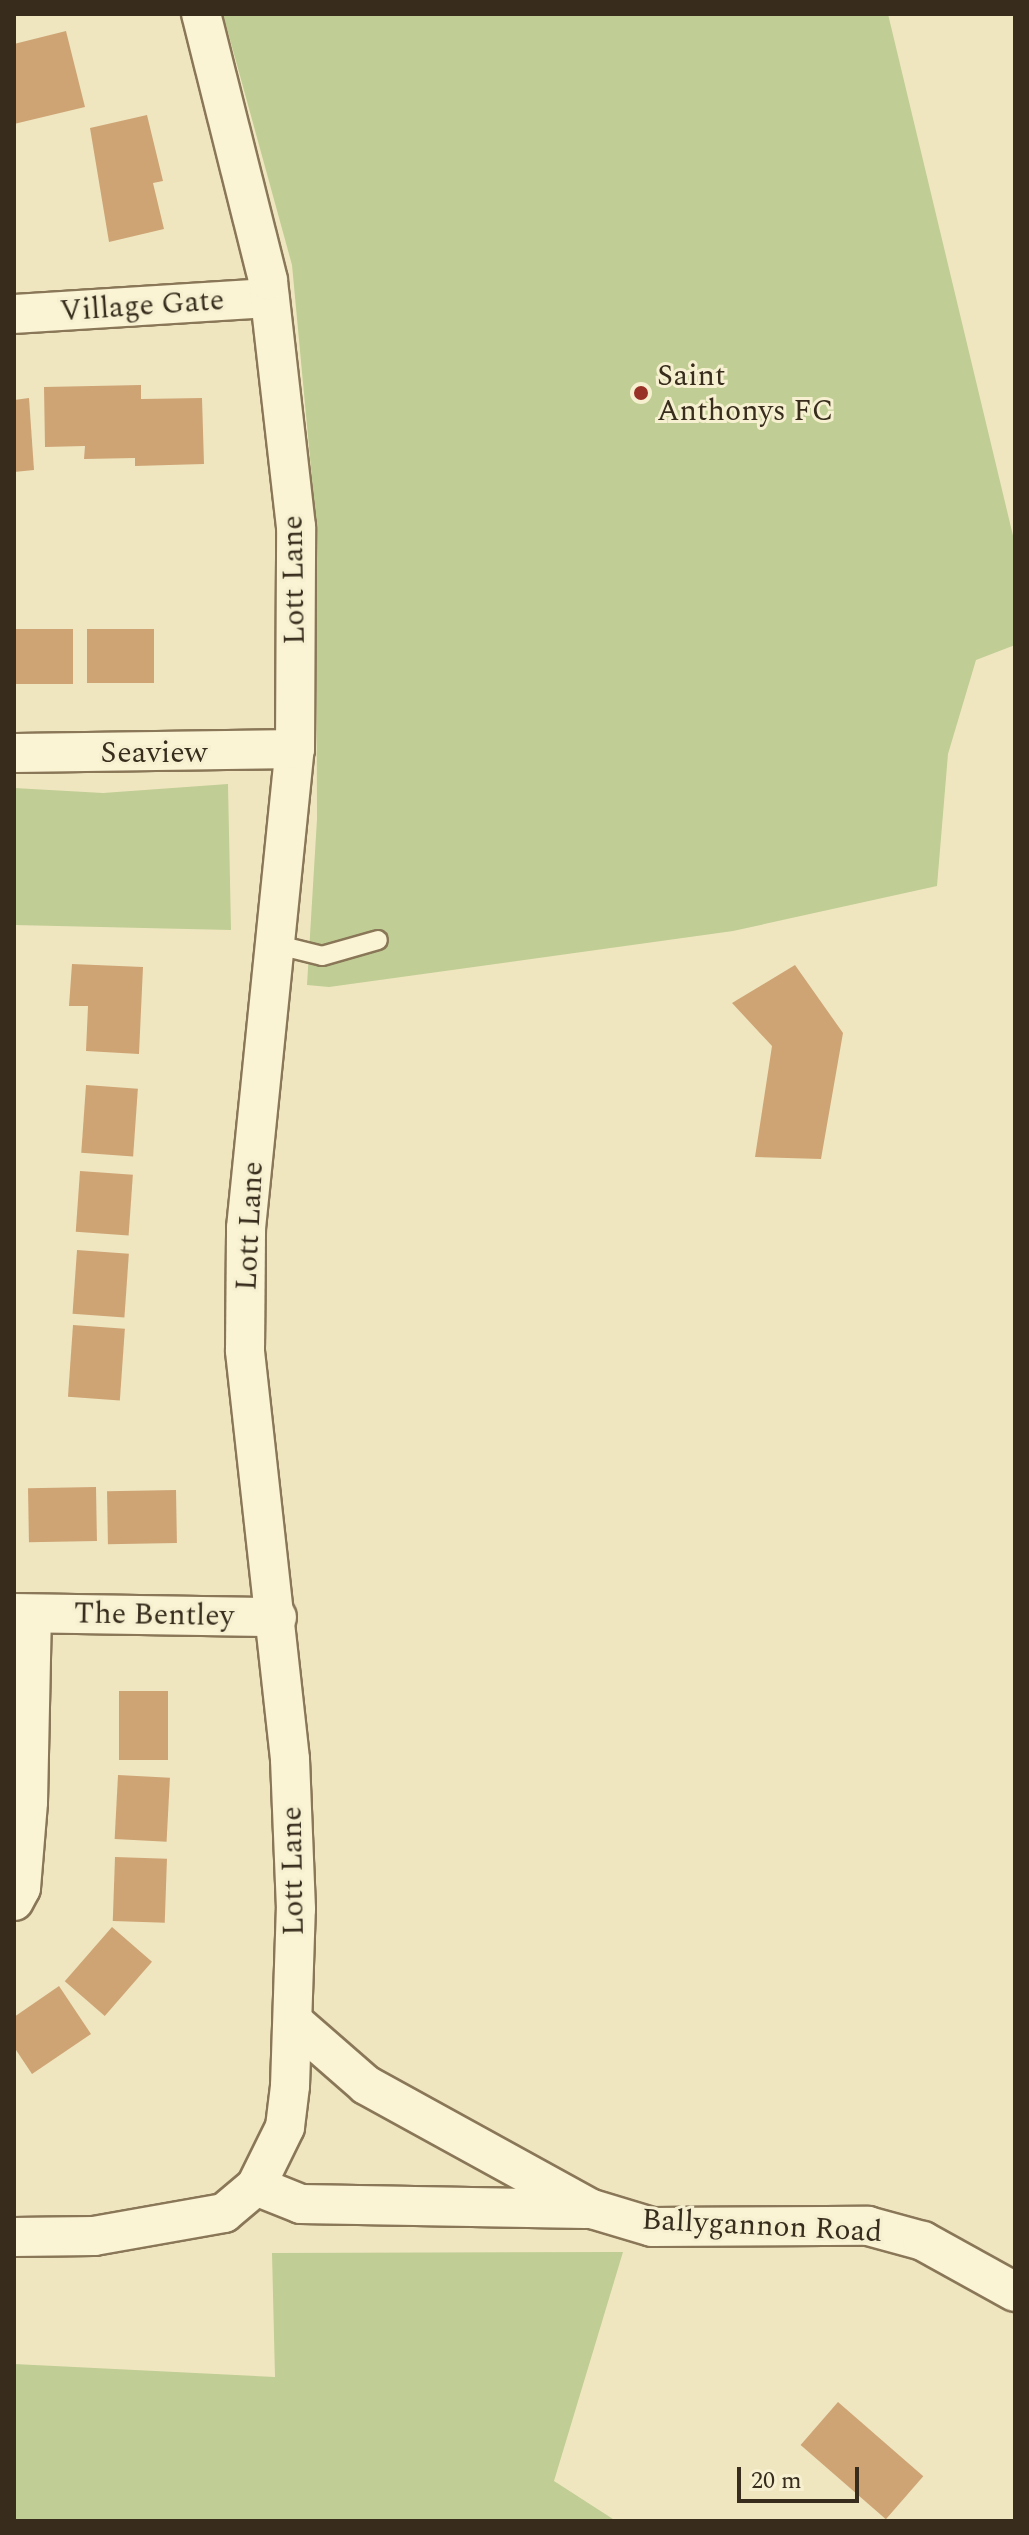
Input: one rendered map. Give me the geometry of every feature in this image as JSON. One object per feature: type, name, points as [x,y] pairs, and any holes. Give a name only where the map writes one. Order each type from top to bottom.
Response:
[{"type":"street","name":"Lott Lane","points":[[14,2237],[94,2236],[224,2213],[256,2186],[285,2127],[295,2023],[290,1759],[277,1617],[245,1350],[246,1228],[270,1029],[274,944],[295,749],[296,527],[270,298],[201,14]]},
{"type":"street","name":"Village Gate","points":[[14,314],[270,298]]},
{"type":"street","name":"Seaview","points":[[14,753],[295,749]]},
{"type":"street","name":"The Bentley","points":[[14,1901],[21,1888],[28,1802],[23,1614],[277,1617]]},
{"type":"street","name":"Ballygannon Road","points":[[295,2023],[366,2085],[592,2209],[652,2227],[868,2226],[923,2241],[1015,2292]]},
{"type":"street","name":"Ballygannon Road","points":[[256,2186],[301,2204],[592,2209]]},
{"type":"lane","points":[[274,944],[322,956],[378,940]]},
{"type":"green space","name":"Saint Anthonys FC","points":[[223,14],[888,14],[1015,544],[1015,645],[976,660],[948,754],[937,886],[733,931],[329,987],[307,985],[317,819],[316,522],[292,265]]},
{"type":"green space","points":[[228,784],[231,930],[14,925],[14,788],[103,793]]},
{"type":"green space","points":[[623,2252],[554,2481],[616,2521],[14,2521],[14,2364],[275,2377],[272,2253]]},
{"type":"building","points":[[66,31],[85,107],[14,124],[14,44]]},
{"type":"building","points":[[147,115],[163,181],[153,183],[164,229],[109,242],[90,128]]},
{"type":"building","points":[[141,385],[141,399],[202,398],[204,464],[135,466],[135,458],[84,459],[85,446],[45,447],[44,387]]},
{"type":"building","points":[[29,398],[34,470],[14,472],[14,400]]},
{"type":"building","points":[[14,629],[73,629],[73,684],[14,684]]},
{"type":"building","points":[[87,629],[154,629],[154,683],[87,683]]},
{"type":"building","points":[[72,964],[143,967],[139,1054],[86,1051],[88,1006],[69,1006]]},
{"type":"building","points":[[795,965],[843,1033],[821,1159],[755,1157],[772,1046],[732,1003]]},
{"type":"building","points":[[86,1085],[138,1089],[133,1156],[81,1153]]},
{"type":"building","points":[[80,1171],[133,1175],[129,1236],[76,1232]]},
{"type":"building","points":[[77,1250],[129,1254],[124,1317],[73,1314]]},
{"type":"building","points":[[73,1325],[125,1329],[120,1400],[68,1397]]},
{"type":"building","points":[[96,1487],[97,1541],[29,1542],[28,1488]]},
{"type":"building","points":[[176,1490],[177,1543],[108,1544],[107,1491]]},
{"type":"building","points":[[119,1691],[168,1691],[168,1760],[119,1760]]},
{"type":"building","points":[[118,1775],[170,1778],[167,1842],[115,1839]]},
{"type":"building","points":[[115,1857],[167,1859],[165,1923],[113,1921]]},
{"type":"building","points":[[112,1927],[152,1962],[105,2016],[65,1981]]},
{"type":"building","points":[[59,1986],[91,2034],[32,2074],[14,2047],[14,2017]]},
{"type":"building","points":[[838,2402],[923,2476],[886,2519],[801,2445]]},
{"type":"place","name":"Saint Anthonys FC","points":[[641,393]]}]
